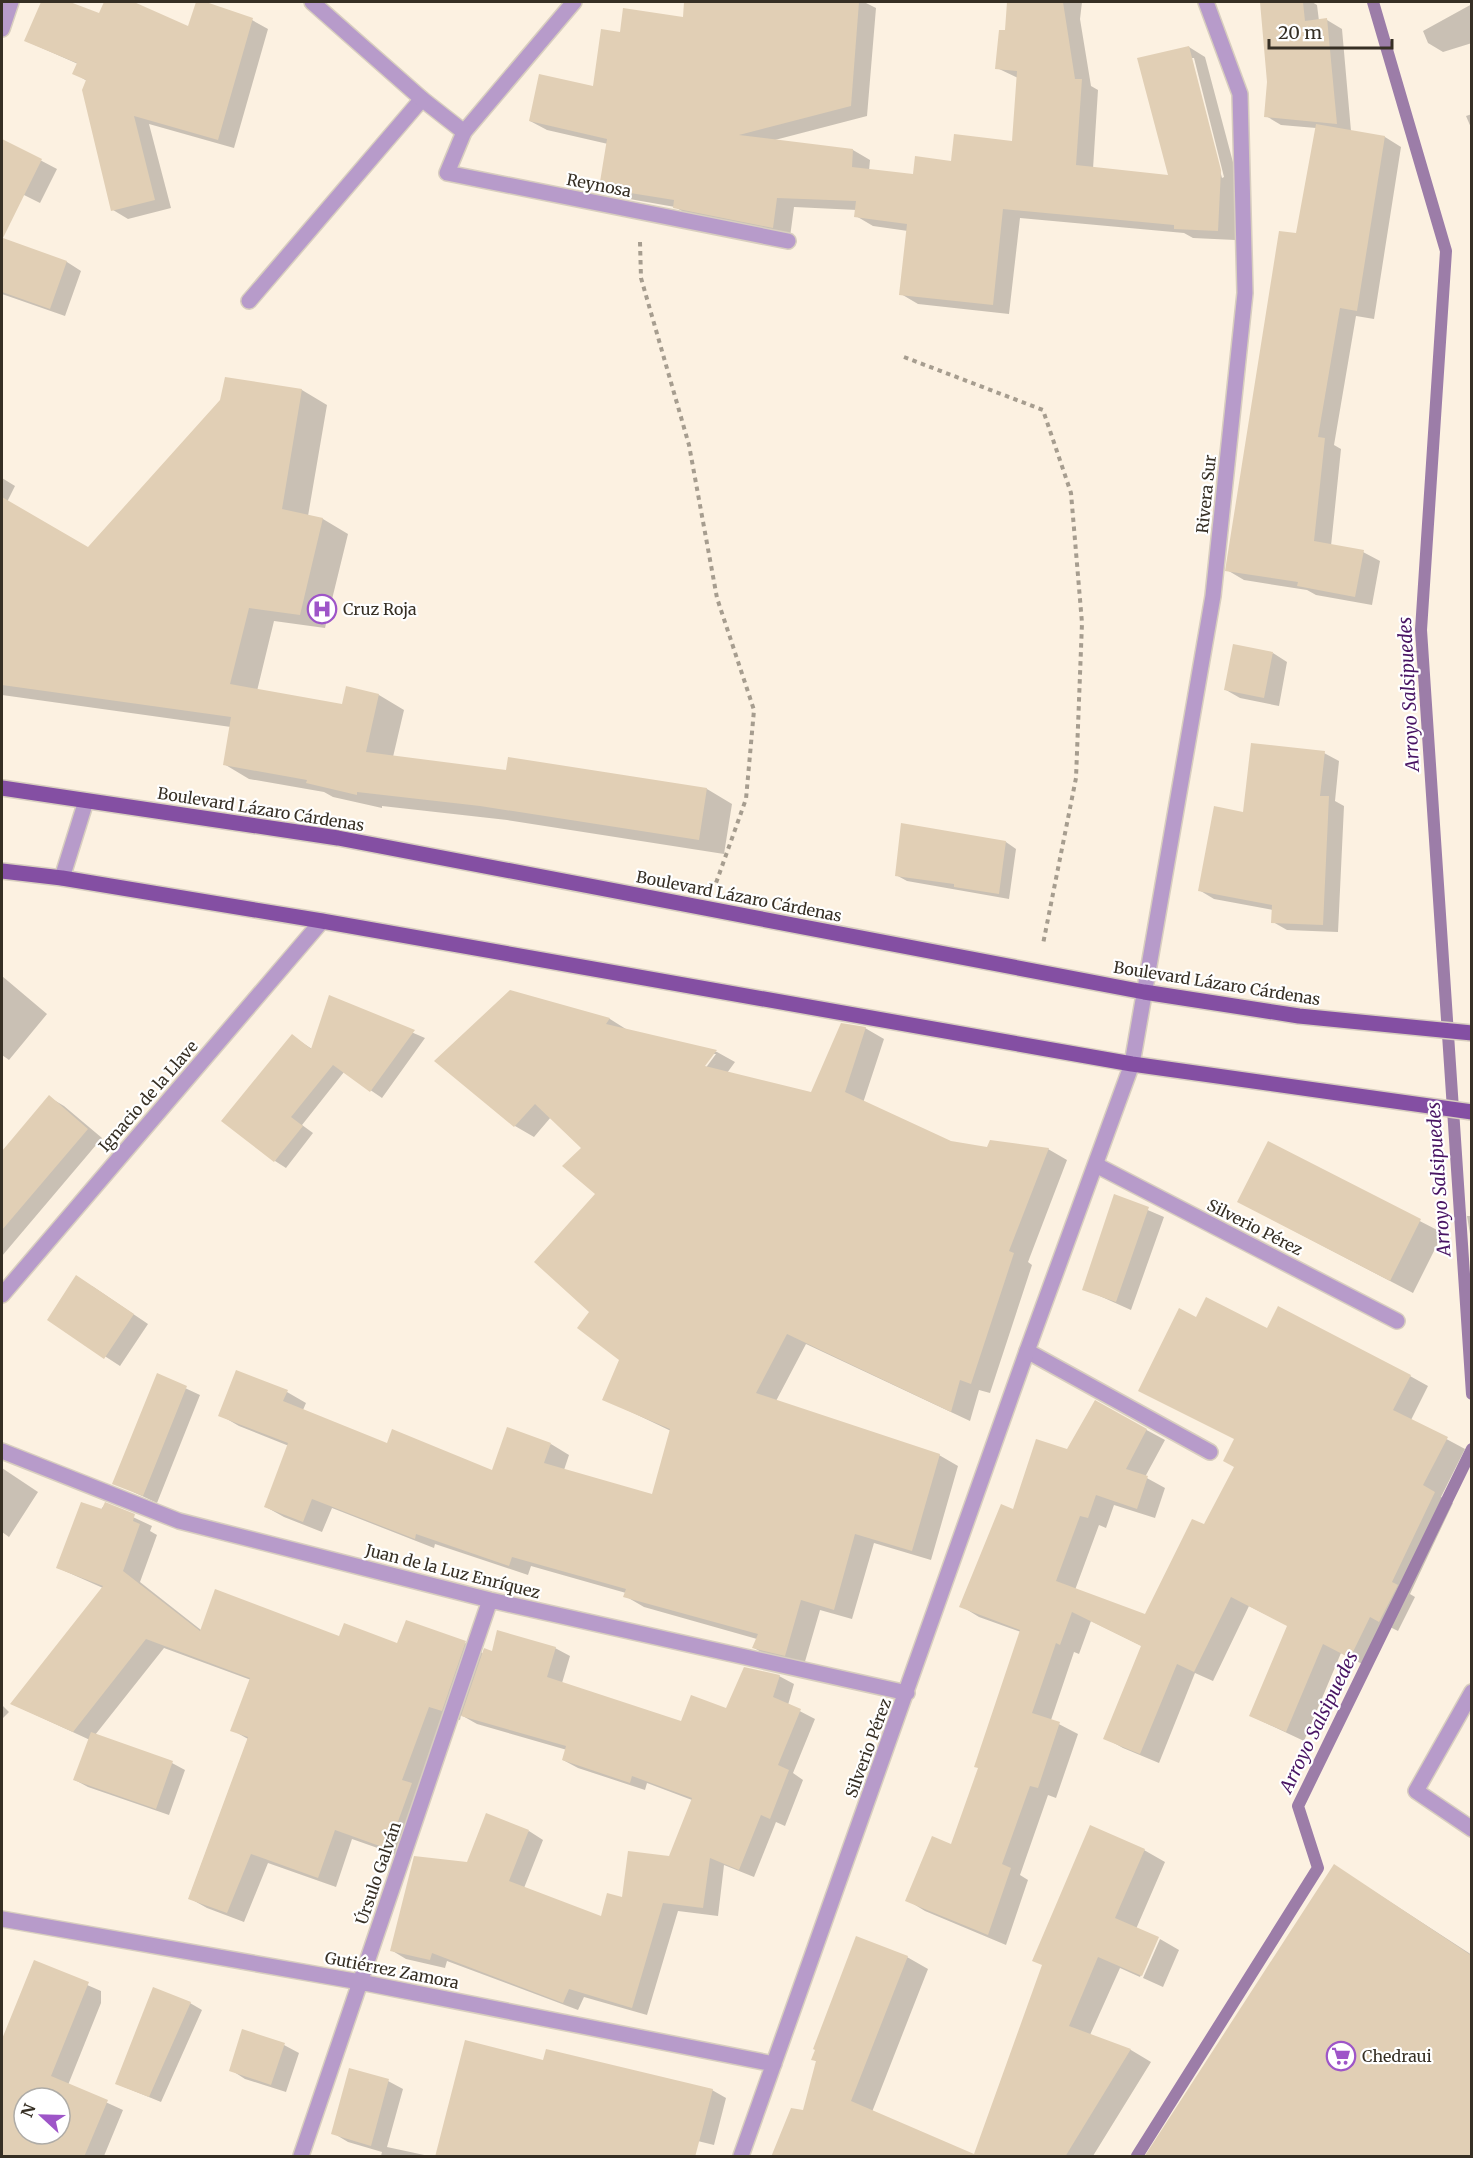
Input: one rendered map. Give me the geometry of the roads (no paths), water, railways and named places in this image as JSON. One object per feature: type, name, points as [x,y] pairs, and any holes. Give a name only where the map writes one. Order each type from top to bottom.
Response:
[{"type":"main road","name":"Boulevard Lázaro Cárdenas","points":[[2,788],[338,838],[1144,992],[1299,1016],[1472,1033]]},
{"type":"main road","points":[[2,871],[62,878],[322,921],[1132,1064],[1472,1112]]},
{"type":"street","points":[[2,29],[11,2]]},
{"type":"street","points":[[312,2],[422,99],[464,132]]},
{"type":"street","name":"Reynosa","points":[[573,2],[464,132],[447,173],[788,241]]},
{"type":"street","name":"Rivera Sur","points":[[1132,1064],[1213,596],[1245,292],[1240,94],[1206,2]]},
{"type":"street","points":[[249,302],[422,99]]},
{"type":"street","points":[[62,878],[86,801]]},
{"type":"street","name":"Ignacio de la Llave","points":[[2,1295],[322,921]]},
{"type":"street","name":"Silverio Pérez","points":[[741,2157],[1027,1351],[1132,1064]]},
{"type":"street","name":"Silverio Pérez","points":[[1095,1165],[1397,1321]]},
{"type":"street","points":[[1027,1351],[1210,1452]]},
{"type":"street","name":"Juan de la Luz Enríquez","points":[[2,1451],[180,1521],[490,1600],[906,1693]]},
{"type":"street","name":"Úrsulo Galván","points":[[301,2157],[490,1600]]},
{"type":"street","points":[[1472,1692],[1416,1791],[1472,1829]]},
{"type":"street","name":"Gutiérrez Zamora","points":[[2,1920],[360,1982],[774,2064]]},
{"type":"waterway","name":"Arroyo Salsipuedes","points":[[1373,2],[1446,251],[1421,630],[1472,1394]]},
{"type":"waterway","name":"Arroyo Salsipuedes","points":[[1137,2156],[1318,1868],[1298,1806],[1472,1449]]},
{"type":"place","name":"Cruz Roja","points":[[322,609]]},
{"type":"place","name":"Chedraui","points":[[1341,2056]]}]
